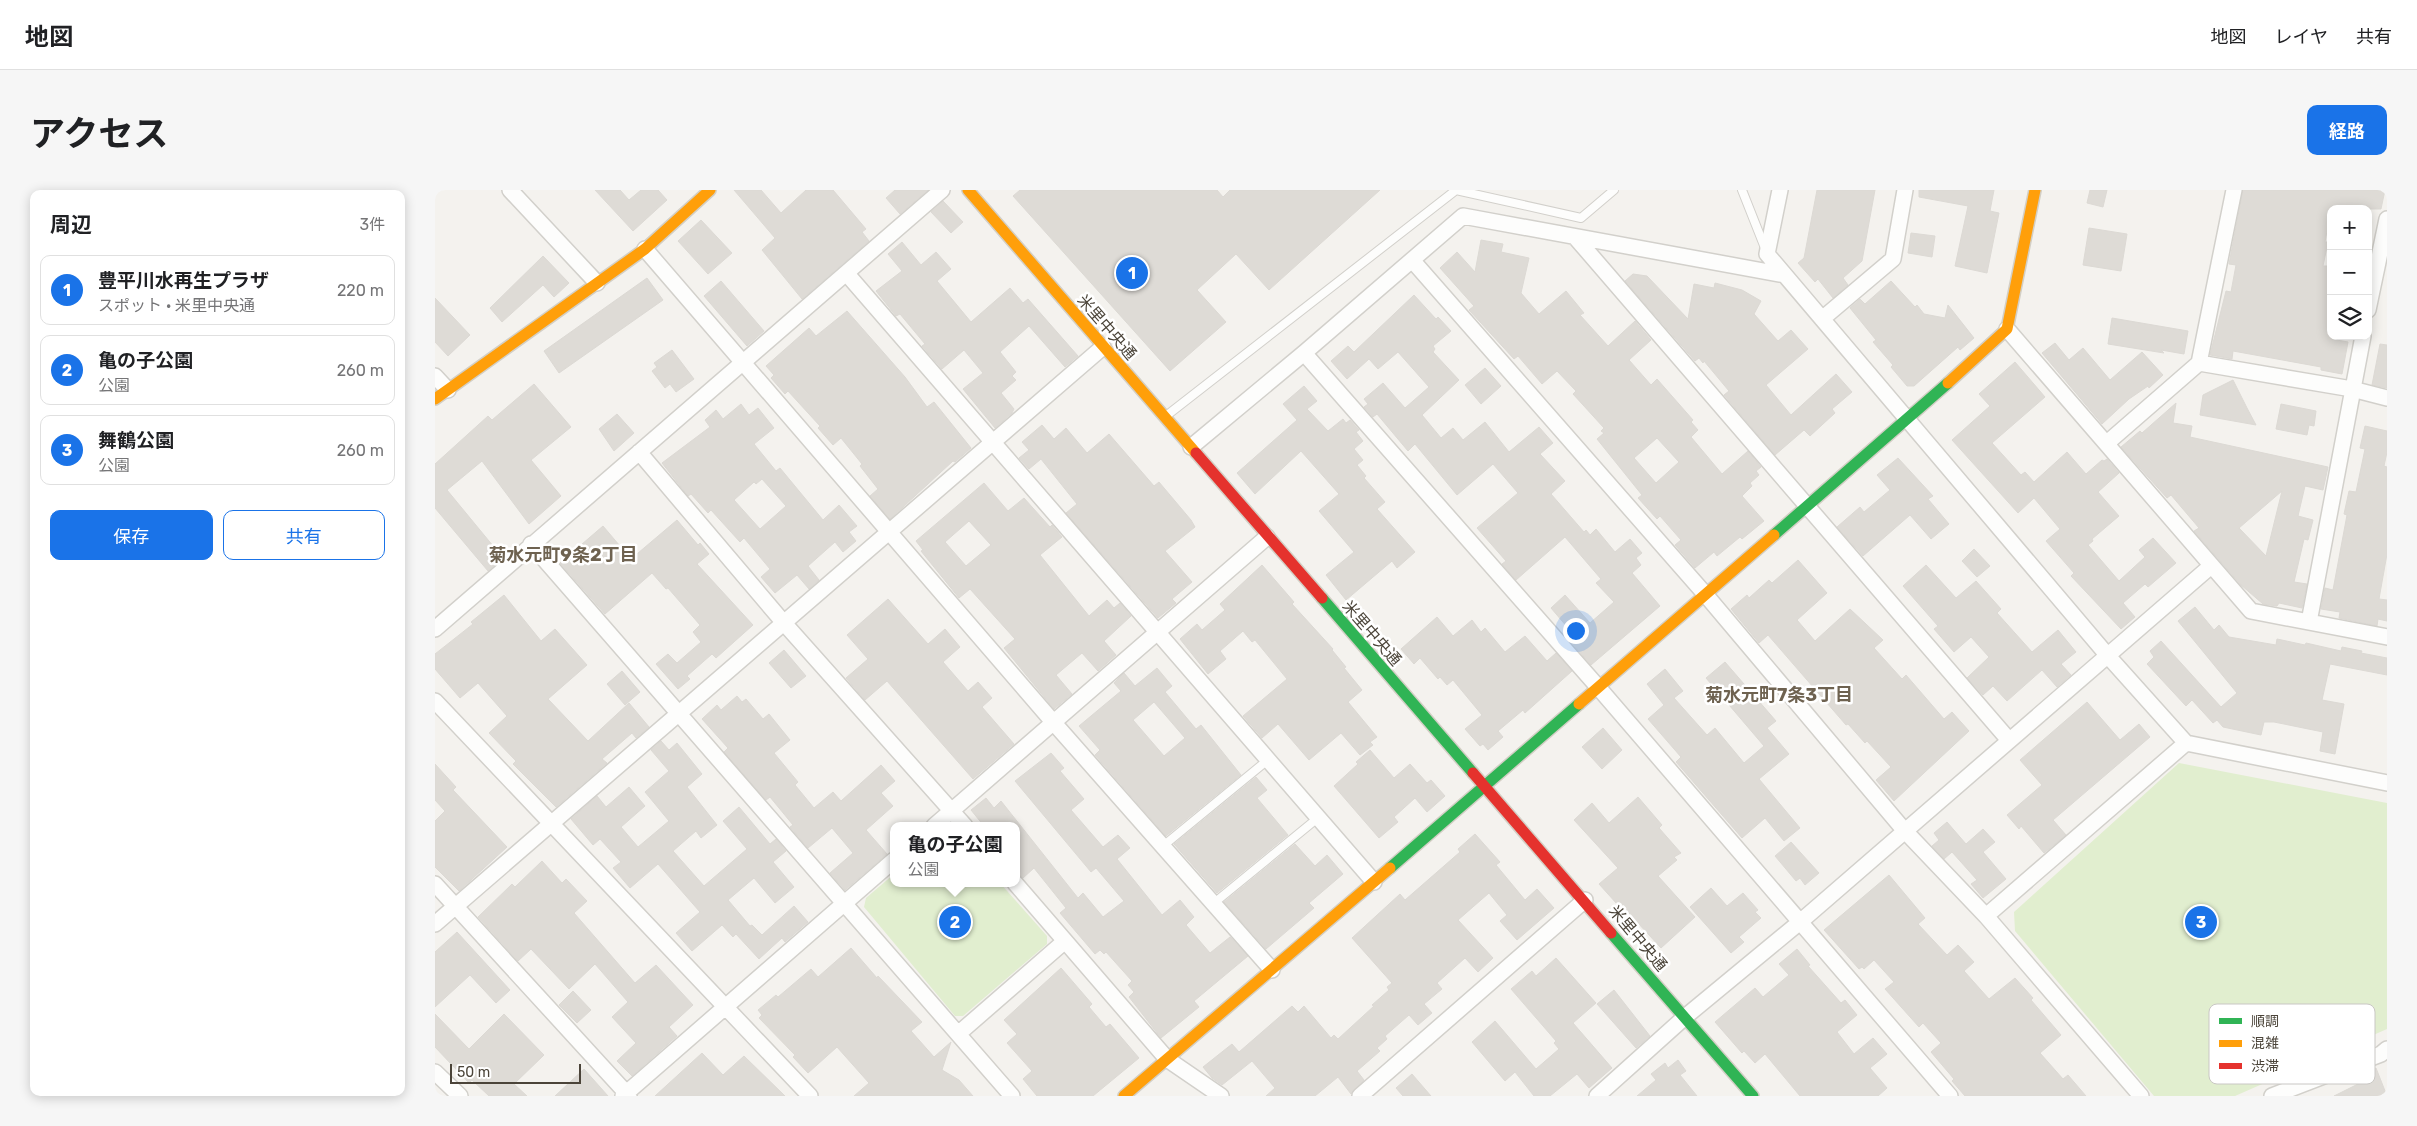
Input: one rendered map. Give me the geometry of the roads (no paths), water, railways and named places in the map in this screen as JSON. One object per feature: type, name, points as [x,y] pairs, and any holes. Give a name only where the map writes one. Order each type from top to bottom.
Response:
[{"type":"street","points":[[510,190],[597,283]]},
{"type":"street","points":[[435,399],[645,249],[710,190]]},
{"type":"street","points":[[435,629],[942,190]]},
{"type":"street","name":"米里中央通","points":[[968,190],[1753,1096]]},
{"type":"street","points":[[1780,190],[1767,254],[2108,656],[2186,743],[2387,783]]},
{"type":"street","points":[[1822,319],[1893,259],[1905,190]]},
{"type":"street","points":[[1124,1096],[1485,787],[1597,687],[1907,420],[2007,329],[2035,190]]},
{"type":"street","points":[[2107,443],[2199,363],[2234,190]]},
{"type":"street","points":[[1191,447],[1463,216],[1785,276]]},
{"type":"street","points":[[2371,295],[2387,219]]},
{"type":"street","points":[[1575,238],[1808,504],[2009,739]]},
{"type":"street","points":[[645,249],[1054,723],[1272,970]]},
{"type":"street","points":[[1412,260],[1705,594],[1904,830],[1986,916],[2141,1096]]},
{"type":"street","points":[[847,274],[992,444],[1269,758],[1374,882]]},
{"type":"street","points":[[2007,329],[2251,611],[2387,637]]},
{"type":"street","points":[[2309,622],[2362,340]]},
{"type":"street","points":[[435,924],[678,713],[890,533],[1103,347]]},
{"type":"street","points":[[1304,353],[1597,687],[1950,1096]]},
{"type":"street","points":[[2199,363],[2352,389],[2387,398]]},
{"type":"street","points":[[435,376],[448,390]]},
{"type":"street","points":[[639,452],[784,623],[962,822]]},
{"type":"street","points":[[938,822],[1267,537]]},
{"type":"street","points":[[531,544],[1012,1096]]},
{"type":"street","points":[[1597,1096],[1685,1018],[1800,922],[2211,566]]},
{"type":"street","points":[[435,701],[810,1096]]},
{"type":"street","points":[[1986,916],[2186,743]]},
{"type":"street","points":[[435,884],[626,1095],[890,864]]},
{"type":"street","points":[[1018,887],[1167,1059],[1221,1096]]},
{"type":"street","points":[[1361,1096],[1585,900]]},
{"type":"street","points":[[958,1034],[1065,941]]},
{"type":"street","points":[[2375,1056],[2387,1049]]},
{"type":"street","points":[[435,1072],[460,1096]]},
{"type":"street","points":[[2272,1096],[2303,1084]]},
{"type":"lane","points":[[1164,417],[1455,190],[1581,218],[1614,190]]},
{"type":"lane","points":[[1742,190],[1767,254]]},
{"type":"lane","points":[[1163,846],[1269,758]]},
{"type":"lane","points":[[1214,904],[1319,816]]},
{"type":"place","name":"豊平川水再生プラザ","points":[[1132,273]]},
{"type":"place","name":"亀の子公園","points":[[955,922]]},
{"type":"place","name":"舞鶴公園","points":[[2201,922]]},
{"type":"district","name":"菊水元町9条2丁目","points":[[563,555]]},
{"type":"district","name":"菊水元町7条3丁目","points":[[1779,695]]}]
